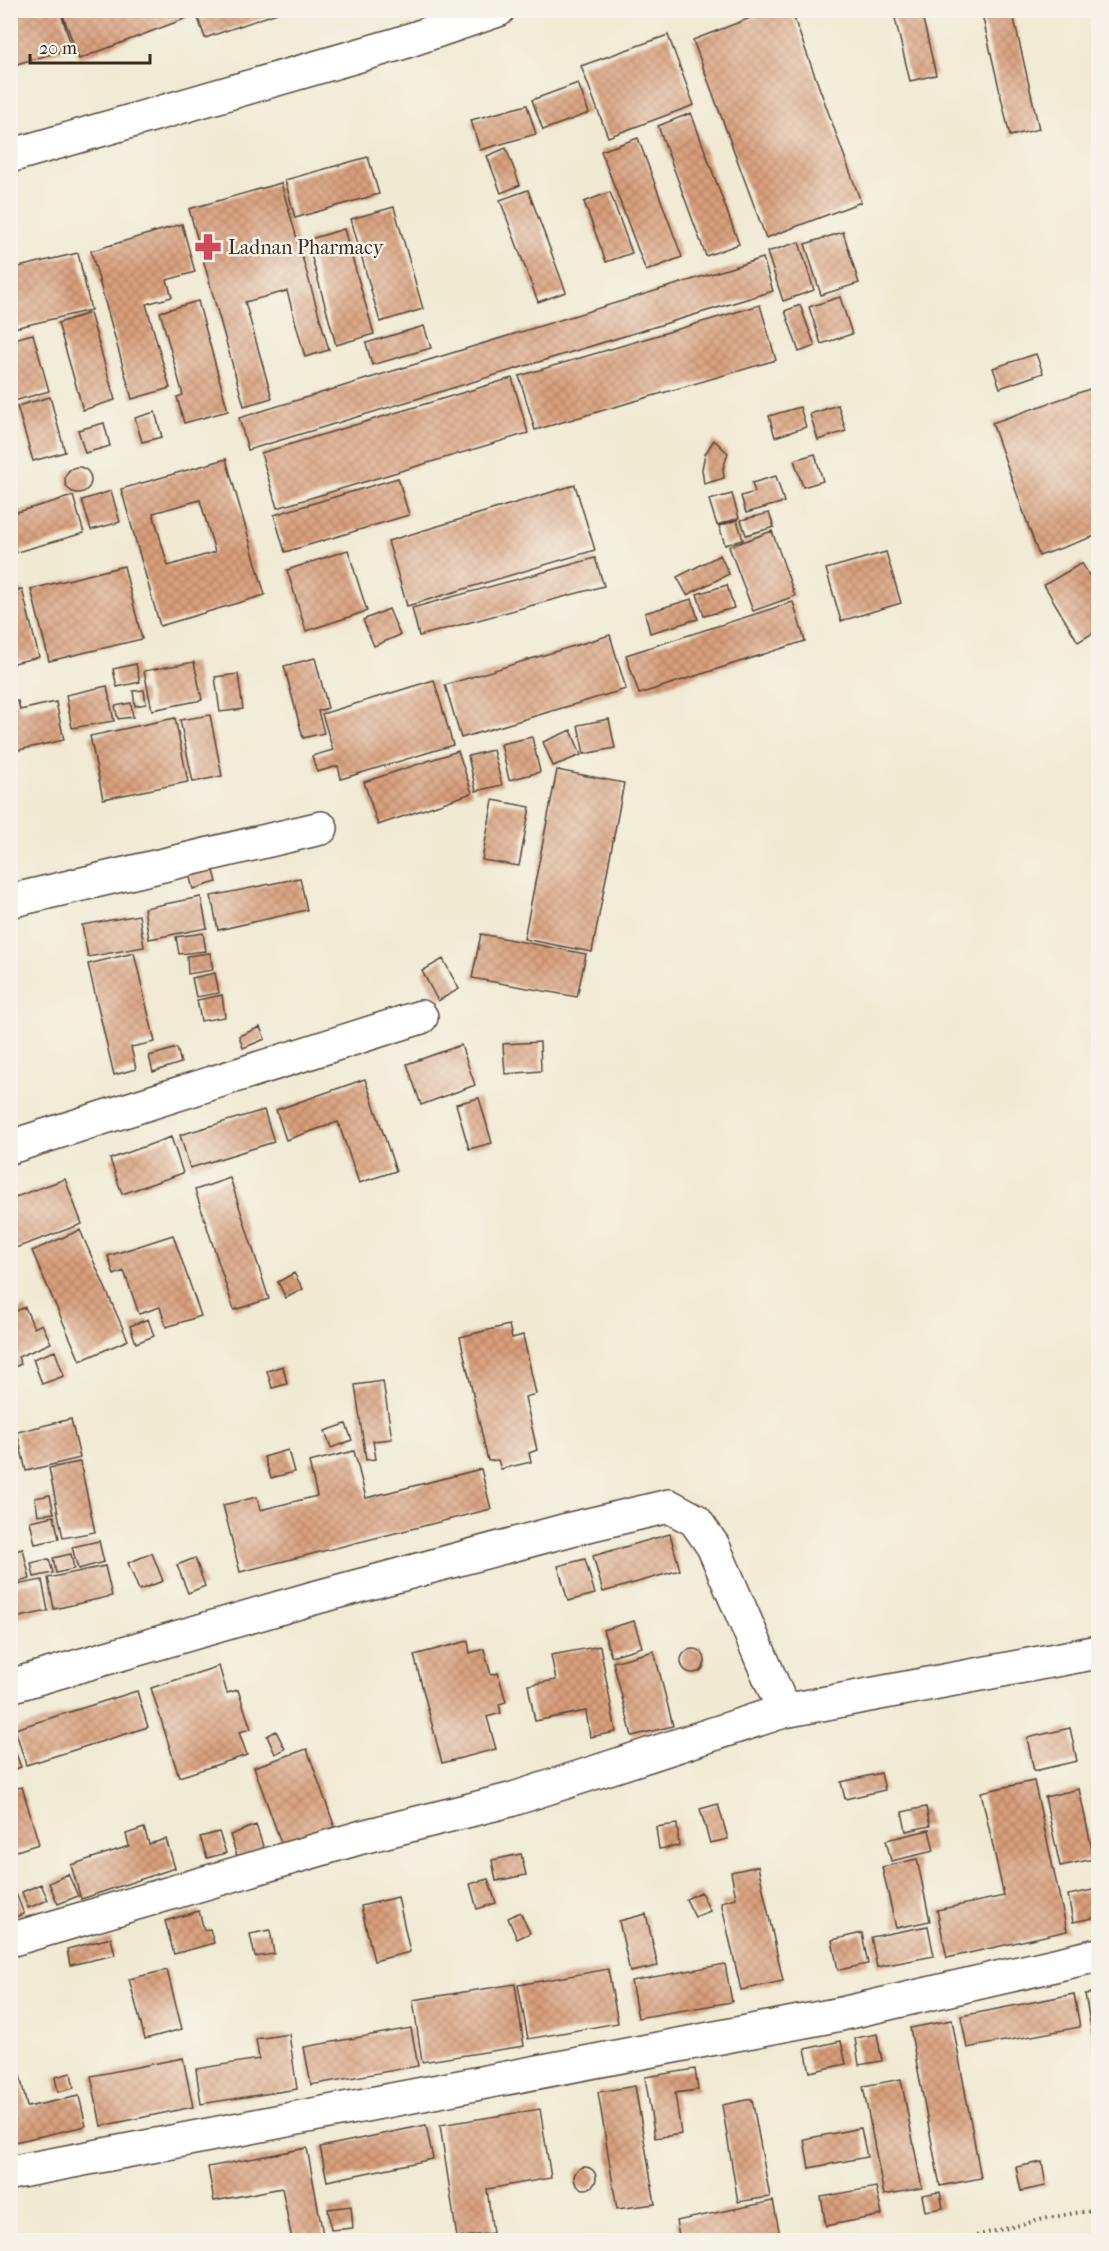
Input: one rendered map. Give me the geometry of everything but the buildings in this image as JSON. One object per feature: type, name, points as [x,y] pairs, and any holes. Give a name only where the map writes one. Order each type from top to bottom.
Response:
[{"type":"street","points":[[10,156],[398,44],[498,10]]},
{"type":"street","points":[[10,901],[321,828]]},
{"type":"street","points":[[10,1147],[421,1017]]},
{"type":"street","points":[[10,1686],[310,1599],[571,1529],[669,1506],[695,1520],[713,1546],[784,1711]]},
{"type":"street","points":[[10,1940],[362,1837],[510,1800],[784,1711],[1098,1652]]},
{"type":"street","points":[[10,2173],[842,2014],[1098,1955]]},
{"type":"path","points":[[959,2241],[1048,2218],[1098,2209]]},
{"type":"place","name":"Ladnan Pharmacy","points":[[208,247]]}]
